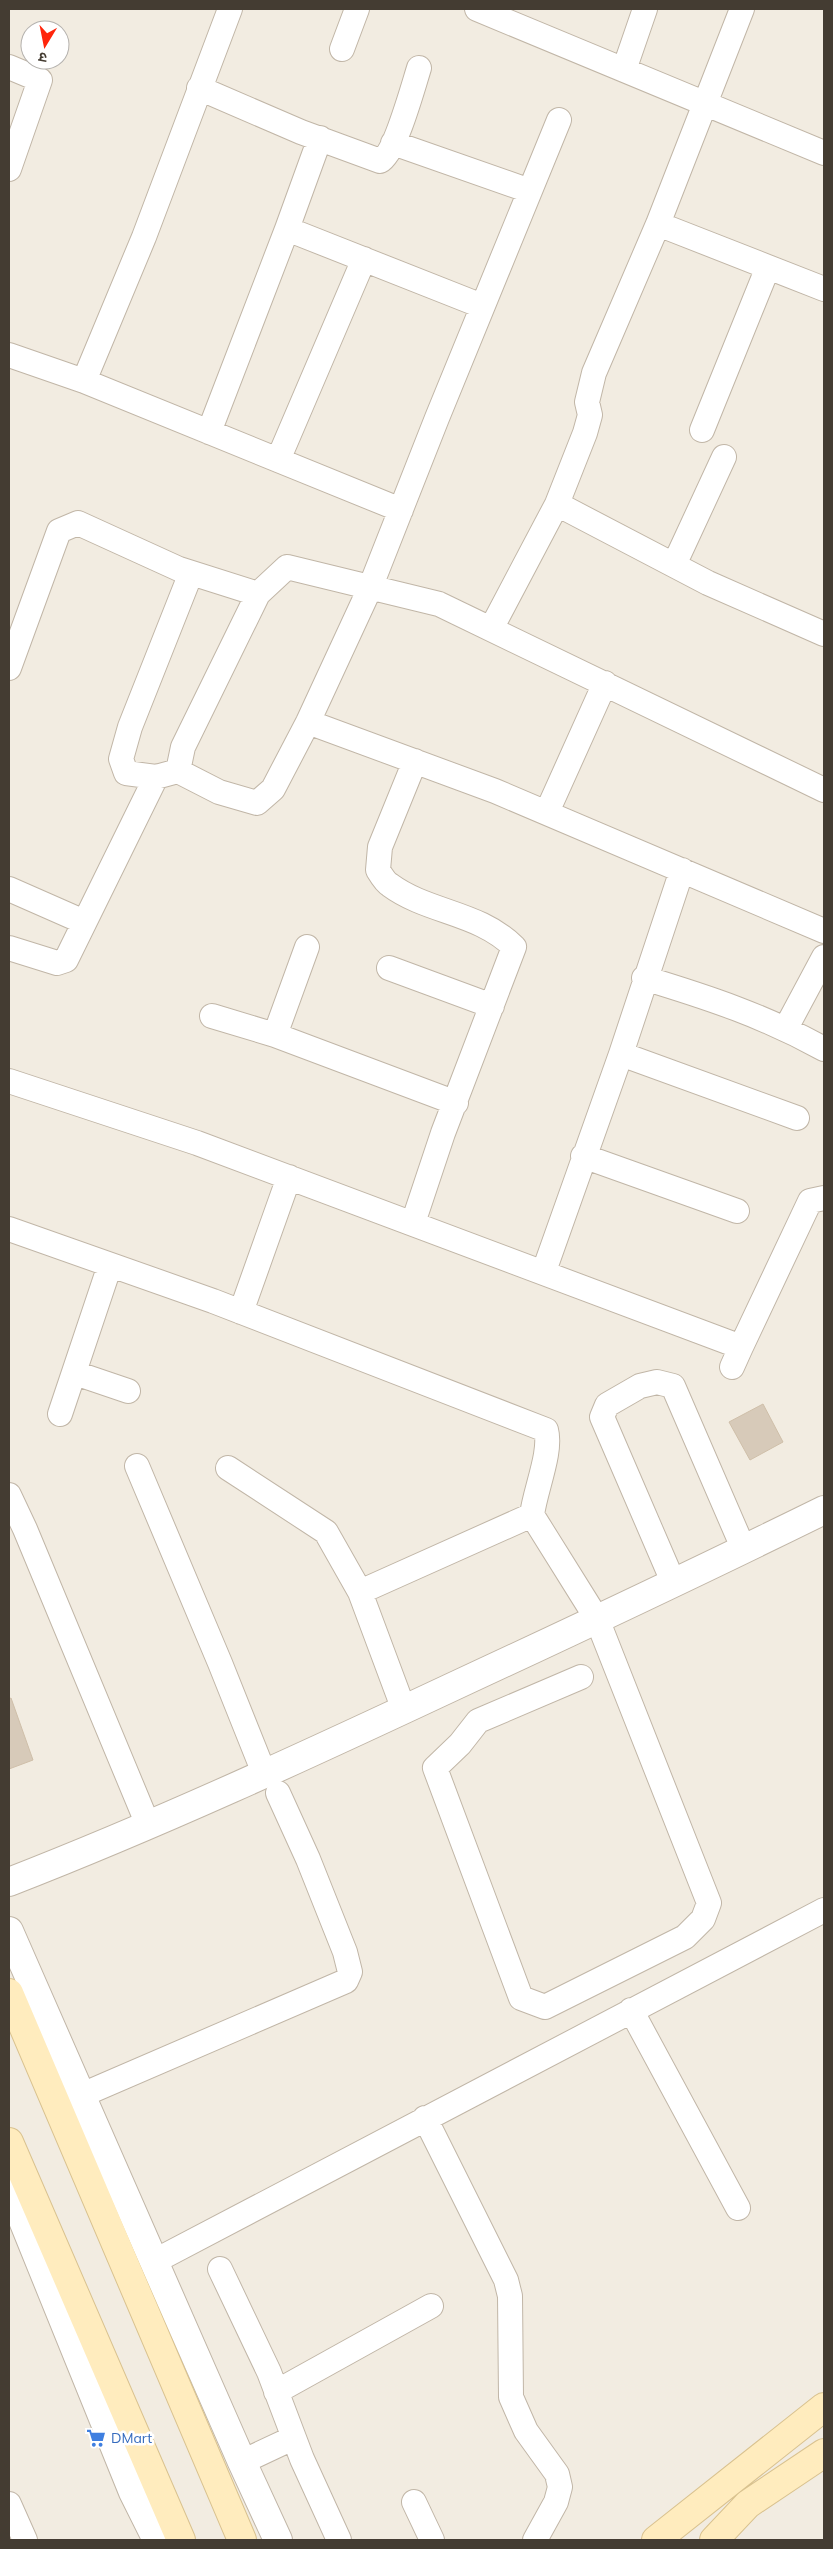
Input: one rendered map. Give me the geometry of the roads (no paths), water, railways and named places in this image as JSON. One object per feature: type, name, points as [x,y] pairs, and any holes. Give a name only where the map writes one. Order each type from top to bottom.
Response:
[{"type":"main road","points":[[9,1993],[242,2540]]},
{"type":"main road","points":[[9,2142],[181,2540]]},
{"type":"main road","points":[[656,2540],[824,2407]]},
{"type":"main road","points":[[714,2540],[748,2504],[824,2453]]},
{"type":"street","points":[[84,382],[144,237],[230,9]]},
{"type":"street","points":[[342,49],[357,9]]},
{"type":"street","points":[[478,9],[705,104],[823,147]]},
{"type":"street","points":[[624,70],[645,9]]},
{"type":"street","points":[[491,628],[556,504],[585,433],[590,415],[587,402],[594,373],[658,224],[742,9]]},
{"type":"street","points":[[9,67],[40,80],[9,169]]},
{"type":"street","points":[[199,88],[370,159],[380,161],[386,158],[393,143],[419,68]]},
{"type":"street","points":[[191,573],[130,727],[121,758],[126,773],[167,774],[257,803],[273,789],[308,722],[370,588],[482,306],[559,120]]},
{"type":"street","points":[[209,432],[320,138]]},
{"type":"street","points":[[393,143],[530,191]]},
{"type":"street","points":[[658,224],[824,289]]},
{"type":"street","points":[[287,229],[482,306]]},
{"type":"street","points":[[278,460],[364,259]]},
{"type":"street","points":[[702,430],[768,266]]},
{"type":"street","points":[[9,355],[84,382],[401,510]]},
{"type":"street","points":[[674,565],[724,457]]},
{"type":"street","points":[[556,504],[674,565],[824,634]]},
{"type":"street","points":[[9,668],[59,531],[78,523],[191,573],[258,594]]},
{"type":"street","points":[[9,948],[57,963],[66,960],[84,922],[183,747],[258,594],[287,567],[439,604],[824,790]]},
{"type":"street","points":[[547,812],[605,683]]},
{"type":"street","points":[[308,722],[547,812],[824,931]]},
{"type":"street","points":[[413,1223],[514,947],[502,935],[478,922],[408,895],[388,885],[378,870],[380,847],[415,761]]},
{"type":"street","points":[[544,1272],[583,1156],[621,1054],[644,978],[682,870]]},
{"type":"street","points":[[9,889],[84,922]]},
{"type":"street","points":[[275,1035],[307,947]]},
{"type":"street","points":[[786,1028],[824,957]]},
{"type":"street","points":[[389,968],[492,1006]]},
{"type":"street","points":[[644,978],[718,1000],[786,1028],[824,1049]]},
{"type":"street","points":[[212,1016],[275,1035],[456,1103]]},
{"type":"street","points":[[621,1054],[797,1118]]},
{"type":"street","points":[[9,1081],[197,1143],[544,1272],[736,1357],[810,1201],[824,1198]]},
{"type":"street","points":[[583,1156],[737,1211]]},
{"type":"street","points":[[241,1312],[289,1177]]},
{"type":"street","points":[[9,1229],[241,1312],[546,1430],[549,1441],[534,1496],[532,1515],[597,1619],[709,1903],[703,1919],[685,1937],[545,2007],[521,1998],[435,1768],[460,1744],[478,1721],[581,1677]]},
{"type":"street","points":[[60,1414],[110,1266]]},
{"type":"street","points":[[75,1373],[128,1391]]},
{"type":"street","points":[[674,1584],[602,1417],[607,1405],[640,1386],[657,1382],[673,1386],[744,1550]]},
{"type":"street","points":[[82,2095],[346,1981],[350,1972],[345,1952],[308,1860],[271,1783],[137,1466]]},
{"type":"street","points":[[228,1468],[326,1532],[360,1592],[404,1710]]},
{"type":"street","points":[[9,1495],[26,1529],[148,1825]]},
{"type":"street","points":[[9,1882],[148,1825],[271,1783],[404,1710],[674,1584],[824,1510]]},
{"type":"street","points":[[360,1592],[532,1515]]},
{"type":"street","points":[[155,2261],[824,1910]]},
{"type":"street","points":[[9,1931],[278,2540]]},
{"type":"street","points":[[631,2010],[738,2208]]},
{"type":"street","points":[[425,2118],[506,2280],[510,2296],[511,2397],[526,2431],[557,2474],[560,2487],[556,2502],[535,2540]]},
{"type":"street","points":[[9,2186],[133,2492],[157,2540]]},
{"type":"street","points":[[220,2269],[276,2392],[293,2438],[339,2540]]},
{"type":"street","points":[[276,2392],[431,2306]]},
{"type":"street","points":[[242,2462],[293,2438]]},
{"type":"street","points":[[414,2502],[432,2540]]},
{"type":"street","points":[[9,2505],[25,2540]]},
{"type":"place","name":"DMart","points":[[96,2438]]}]
